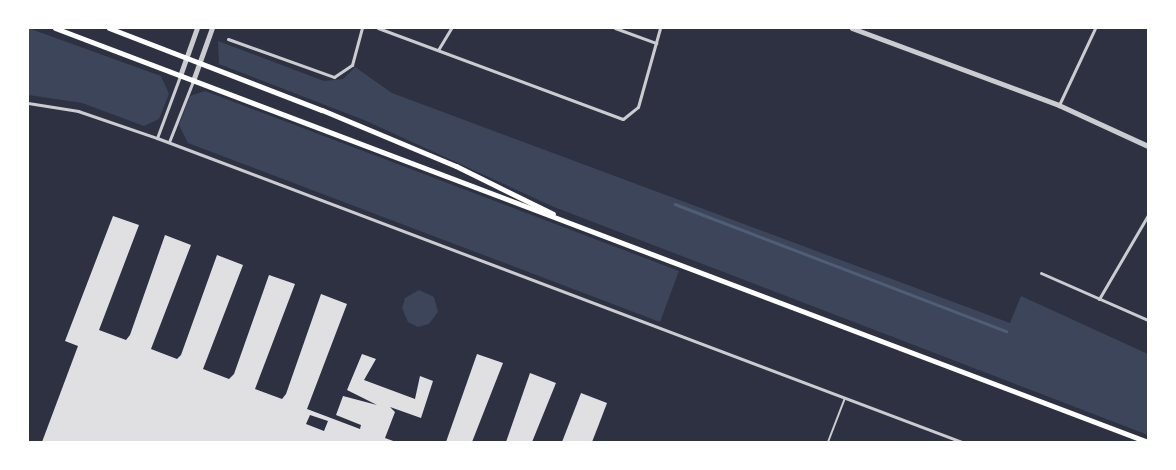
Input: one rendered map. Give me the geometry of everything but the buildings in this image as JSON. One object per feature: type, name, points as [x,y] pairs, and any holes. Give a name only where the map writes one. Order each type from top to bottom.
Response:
[{"type":"main road","points":[[54,28],[1148,442]]},
{"type":"main road","points":[[109,28],[200,62],[456,166],[576,226]]},
{"type":"street","points":[[157,138],[198,28]]},
{"type":"street","points":[[169,142],[212,28]]},
{"type":"street","points":[[228,39],[334,77],[352,65],[362,28]]},
{"type":"street","points":[[378,28],[616,118],[630,116],[638,107],[660,28]]},
{"type":"street","points":[[438,50],[451,28]]},
{"type":"street","points":[[615,28],[656,43]]},
{"type":"street","points":[[852,28],[1059,105],[1148,146]]},
{"type":"street","points":[[1059,105],[1095,28]]},
{"type":"street","points":[[28,103],[78,111],[169,142],[962,442]]},
{"type":"street","points":[[1099,299],[1148,215]]},
{"type":"street","points":[[1041,273],[1148,320]]},
{"type":"lane","points":[[828,442],[845,398]]},
{"type":"shaded area","points":[[28,28],[161,76],[169,94],[159,119],[144,126],[82,103],[28,95]]},
{"type":"shaded area","points":[[218,41],[324,81],[343,79],[355,67],[392,93],[1010,323],[1021,296],[1148,354],[1148,435],[554,207],[364,120],[219,64]]},
{"type":"shaded area","points":[[205,91],[679,271],[660,322],[188,143],[179,125],[190,96]]},
{"type":"shaded area","points":[[419,290],[434,297],[438,312],[429,324],[418,327],[408,322],[402,308],[405,298]]},
{"type":"waterway","points":[[675,204],[1006,331]]}]
